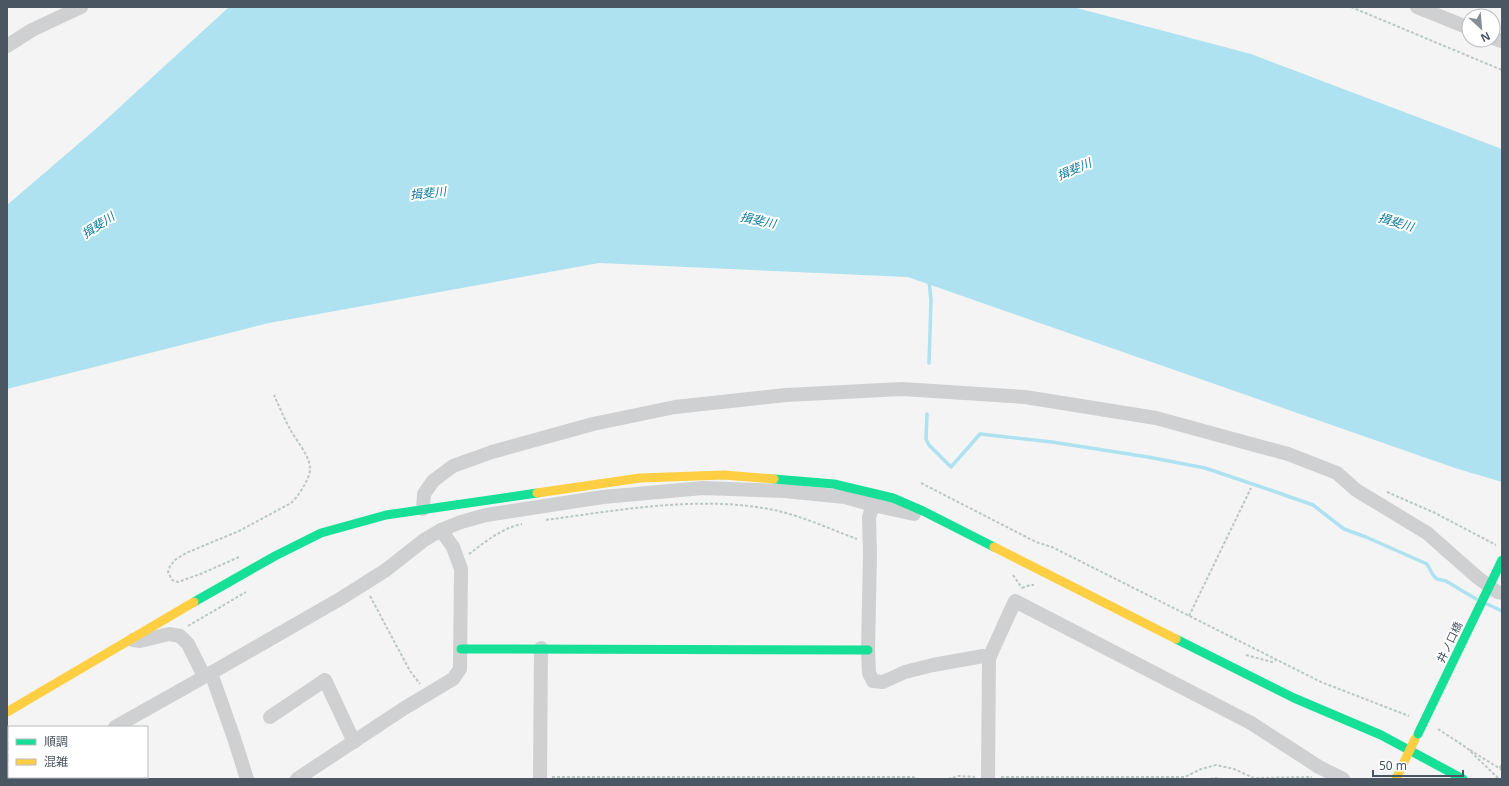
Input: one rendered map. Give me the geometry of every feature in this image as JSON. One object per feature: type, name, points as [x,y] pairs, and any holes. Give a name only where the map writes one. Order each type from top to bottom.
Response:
[{"type":"street","points":[[7,46],[32,30],[81,7]]},
{"type":"street","points":[[1417,7],[1461,25]]},
{"type":"street","points":[[423,509],[424,494],[433,481],[453,466],[492,452],[586,426],[674,407],[786,395],[902,389],[1025,397],[1156,418],[1288,454],[1337,473],[1356,490],[1427,533],[1477,577],[1497,592],[1502,593]]},
{"type":"street","points":[[7,712],[130,639],[275,556],[321,533],[386,515],[423,509],[640,478],[724,475],[834,484],[893,498],[923,511],[1294,698],[1381,735],[1463,779]]},
{"type":"street","points":[[117,726],[340,600],[386,570],[424,540],[441,530],[461,522],[486,515],[603,497],[703,488],[792,491],[845,497],[917,515],[923,511]]},
{"type":"street","points":[[873,505],[869,517],[870,544],[868,650],[869,673],[873,681],[883,682],[905,672],[933,664],[983,656],[989,658]]},
{"type":"street","points":[[297,779],[453,679],[460,669],[461,570],[453,547],[441,530]]},
{"type":"street","name":"井ノ口橋","points":[[1396,779],[1502,560]]},
{"type":"street","points":[[988,778],[989,658],[1016,601],[1251,723],[1319,767],[1343,779]]},
{"type":"street","points":[[130,639],[140,640],[169,634],[180,636],[188,644],[207,675],[234,738],[247,779]]},
{"type":"street","points":[[540,778],[541,648]]},
{"type":"street","points":[[461,649],[868,650]]},
{"type":"street","points":[[270,717],[325,680],[354,742]]},
{"type":"path","points":[[1351,7],[1502,70]]},
{"type":"path","points":[[239,557],[178,582],[172,580],[168,572],[170,566],[175,560],[186,553],[239,531],[291,503],[297,498],[307,478],[310,468],[304,453],[290,430],[274,395]]},
{"type":"path","points":[[921,483],[1036,542],[1052,547],[1321,682],[1402,712],[1416,719]]},
{"type":"path","points":[[1189,616],[1251,488]]},
{"type":"path","points":[[1387,492],[1435,513],[1502,549]]},
{"type":"path","points":[[544,520],[680,504],[732,505],[788,514],[870,544]]},
{"type":"path","points":[[458,561],[496,535],[512,526],[522,524]]},
{"type":"path","points":[[364,584],[410,671],[428,694]]},
{"type":"path","points":[[1437,728],[1501,769],[1502,763]]},
{"type":"path","points":[[1467,748],[1499,779]]},
{"type":"path","points":[[948,779],[959,776],[988,778],[1185,777],[1201,769],[1216,765],[1234,769],[1254,778],[1315,777]]},
{"type":"path","points":[[540,778],[872,776],[912,777],[919,779]]},
{"type":"path","points":[[1210,779],[1223,779]]},
{"type":"water","name":"揖斐川","points":[[229,7],[1073,7],[1251,54],[1502,149],[1502,482],[1455,468],[908,277],[599,263],[269,323],[7,389],[7,205],[98,127]]},
{"type":"waterway","points":[[929,280],[931,300],[929,363]]},
{"type":"waterway","points":[[927,414],[926,439],[929,445],[951,467],[980,434],[1052,442],[1148,457],[1205,468],[1313,505],[1344,529],[1427,564],[1437,579],[1446,581],[1476,599]]},
{"type":"waterway","points":[[1487,604],[1502,611]]},
{"type":"traffic: fast","points":[[774,479],[834,484],[893,498],[923,511],[994,547]]},
{"type":"traffic: fast","points":[[194,602],[275,556],[321,533],[386,515],[537,493]]},
{"type":"traffic: fast","points":[[1418,734],[1502,560]]},
{"type":"traffic: fast","points":[[1176,639],[1294,698],[1381,735],[1463,779]]},
{"type":"traffic: fast","points":[[461,649],[868,650]]},
{"type":"traffic: slow","points":[[537,493],[640,478],[724,475],[774,479]]},
{"type":"traffic: slow","points":[[994,547],[1176,639]]},
{"type":"traffic: slow","points":[[7,712],[194,602]]},
{"type":"traffic: slow","points":[[1396,779],[1415,739]]}]
